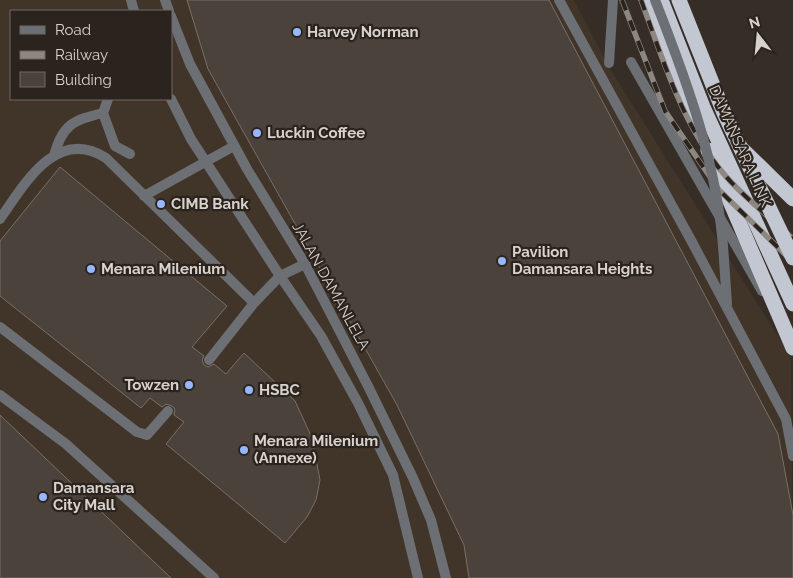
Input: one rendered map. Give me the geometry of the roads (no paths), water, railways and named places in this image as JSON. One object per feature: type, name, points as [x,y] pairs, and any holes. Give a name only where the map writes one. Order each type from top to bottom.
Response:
[{"type":"highway","points":[[647,0],[679,83],[790,341]]},
{"type":"highway","name":"DAMANSARA LINK","points":[[661,0],[703,107],[793,304]]},
{"type":"highway","name":"DAMANSARA LINK","points":[[679,0],[724,113],[793,258]]},
{"type":"highway","points":[[703,107],[761,169],[793,199]]},
{"type":"street","points":[[558,0],[727,307],[786,419],[793,456]]},
{"type":"street","points":[[609,63],[613,0]]},
{"type":"street","points":[[655,0],[685,77],[704,137],[718,200],[727,307]]},
{"type":"street","name":"JALAN DAMANLELA","points":[[172,19],[190,64],[234,146],[305,264],[413,478],[431,520],[446,578]]},
{"type":"street","points":[[631,62],[790,341]]},
{"type":"street","points":[[108,100],[103,113],[115,146],[130,154]]},
{"type":"street","points":[[172,100],[191,139],[321,336],[393,476],[418,578]]},
{"type":"street","points":[[54,156],[59,137],[79,119],[103,113]]},
{"type":"street","points":[[144,196],[234,146]]},
{"type":"street","points":[[0,219],[36,169],[54,156],[80,149],[93,150],[106,158],[254,304]]},
{"type":"street","points":[[209,360],[254,304],[280,276],[305,264]]},
{"type":"street","points":[[0,327],[137,432],[147,435],[168,411]]},
{"type":"street","points":[[0,395],[66,444],[214,578]]},
{"type":"railway","points":[[622,0],[665,111],[719,190],[793,262]]},
{"type":"railway","points":[[641,0],[667,72],[700,141],[731,182],[793,239]]},
{"type":"place","name":"Harvey Norman","points":[[297,32]]},
{"type":"place","name":"Luckin Coffee","points":[[257,133]]},
{"type":"place","name":"CIMB Bank","points":[[161,204]]},
{"type":"place","name":"Pavilion Damansara Heights","points":[[502,261]]},
{"type":"place","name":"Menara Milenium","points":[[91,269]]},
{"type":"place","name":"Towzen","points":[[189,385]]},
{"type":"place","name":"HSBC","points":[[249,390]]},
{"type":"place","name":"Menara Milenium (Annexe)","points":[[244,450]]},
{"type":"place","name":"Damansara City Mall","points":[[43,497]]}]
